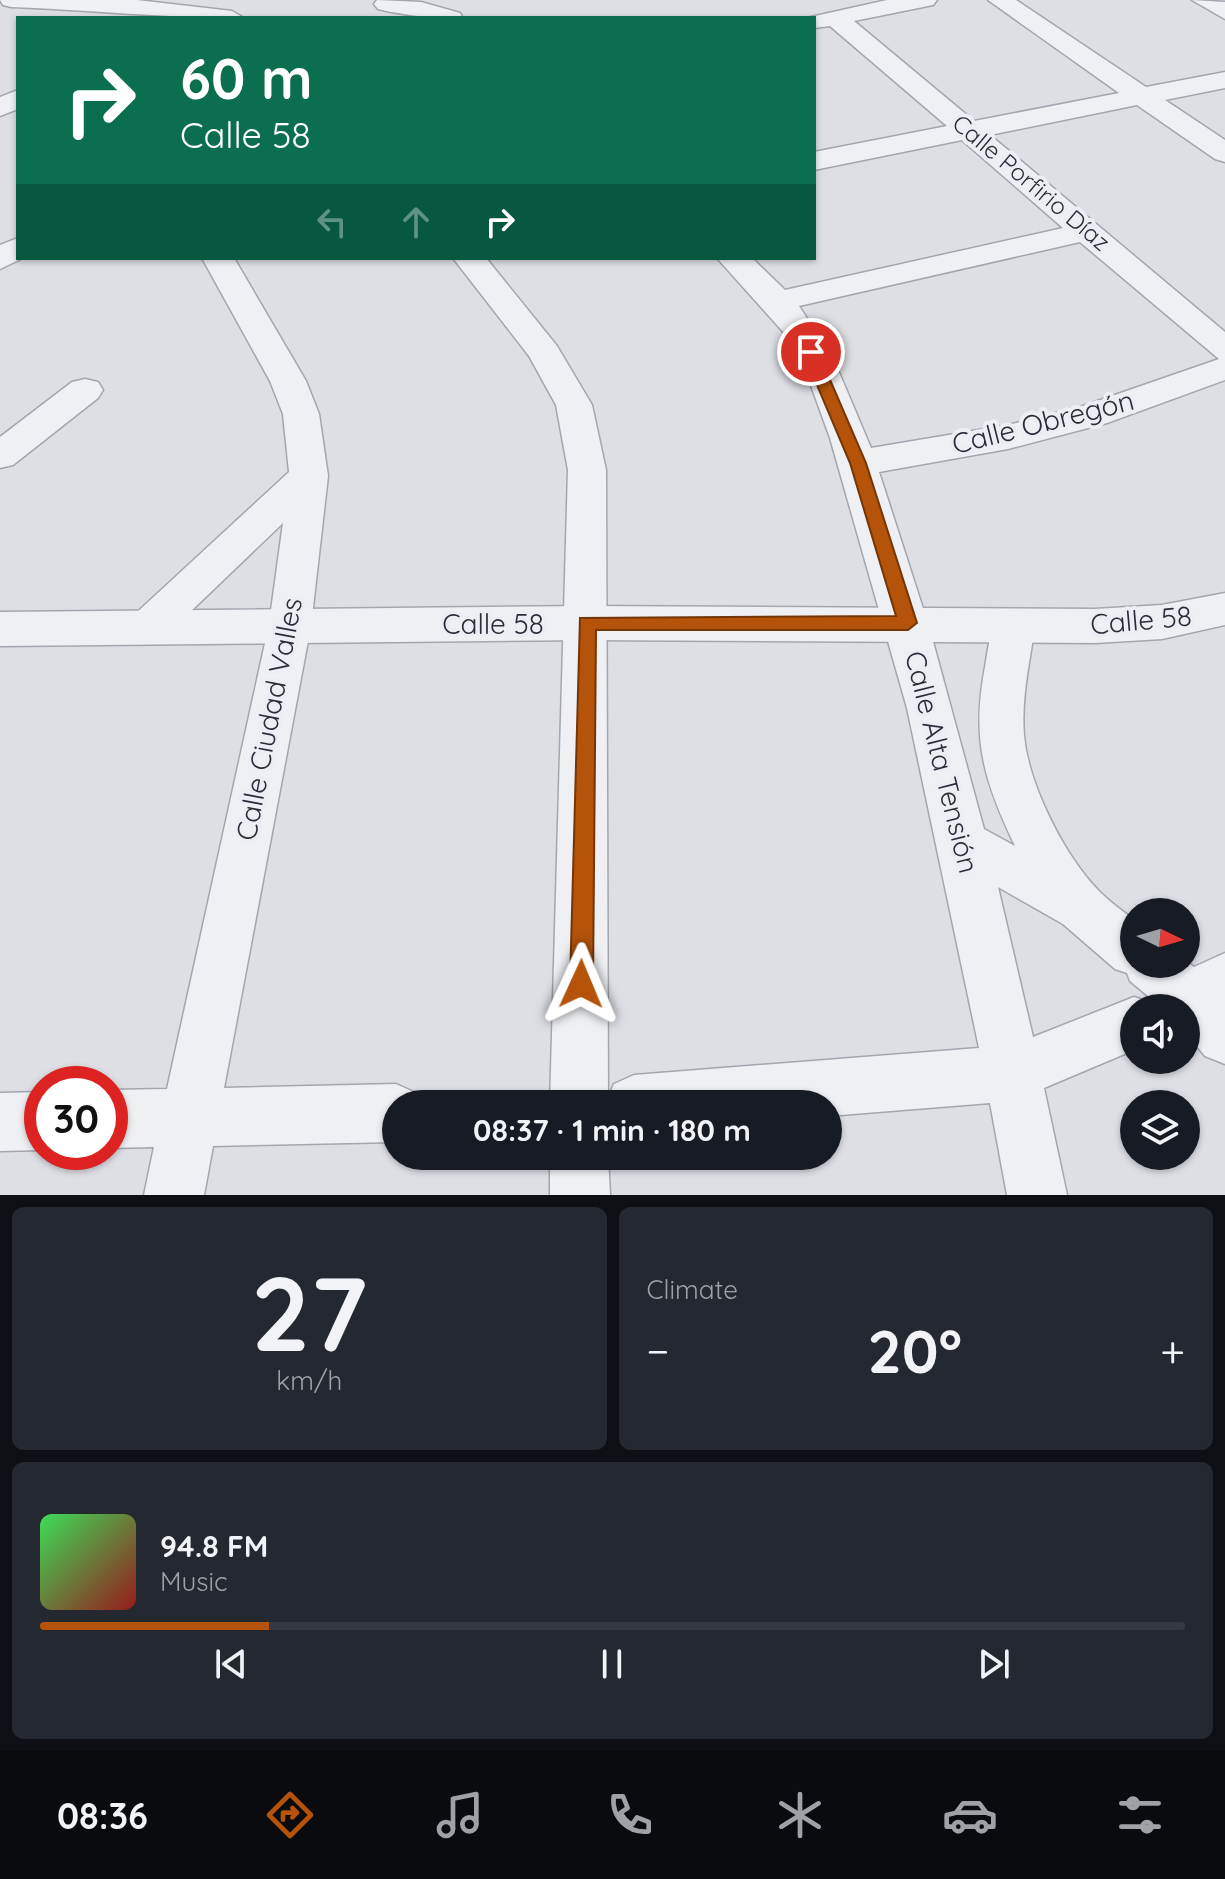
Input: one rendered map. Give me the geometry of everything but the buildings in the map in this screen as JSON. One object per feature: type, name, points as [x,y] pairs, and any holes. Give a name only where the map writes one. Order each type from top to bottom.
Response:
[{"type":"street","points":[[11,0],[122,4],[161,16]]},
{"type":"street","points":[[825,19],[925,0]]},
{"type":"street","points":[[1000,0],[1225,153]]},
{"type":"street","points":[[1204,0],[1225,12]]},
{"type":"street","points":[[386,4],[444,16]]},
{"type":"street","name":"Calle Porfirio Díaz","points":[[825,19],[969,129],[1225,350]]},
{"type":"street","points":[[816,161],[1225,80]]},
{"type":"street","points":[[780,301],[1089,231]]},
{"type":"street","name":"Calle Ciudad Valles","points":[[174,1195],[290,625],[309,476],[301,414],[288,381],[219,260]]},
{"type":"street","points":[[471,260],[545,353],[574,405],[587,470],[579,1090]]},
{"type":"street","name":"Calle Alta Tensión","points":[[735,260],[780,301],[808,347],[858,463],[908,623],[963,842],[1037,1195]]},
{"type":"street","name":"Calle Obregón","points":[[858,463],[1022,434],[1094,415],[1225,368]]},
{"type":"street","points":[[0,456],[85,390]]},
{"type":"street","points":[[149,626],[309,476]]},
{"type":"street","name":"Calle 58","points":[[0,629],[587,623],[1095,626],[1220,617]]},
{"type":"street","points":[[1014,625],[1003,705],[1002,746],[1031,826],[1051,864],[1081,908]]},
{"type":"street","points":[[963,842],[1081,908],[1120,940]]},
{"type":"street","points":[[1167,978],[1203,1006]]},
{"type":"street","points":[[805,1090],[1012,1073],[1120,1029]]},
{"type":"street","points":[[128,1119],[382,1113]]},
{"type":"street","points":[[0,1122],[24,1121]]},
{"type":"street","points":[[579,1170],[580,1195]]},
{"type":"route","points":[[581,984],[587,623],[908,623],[858,463],[811,352]]}]
